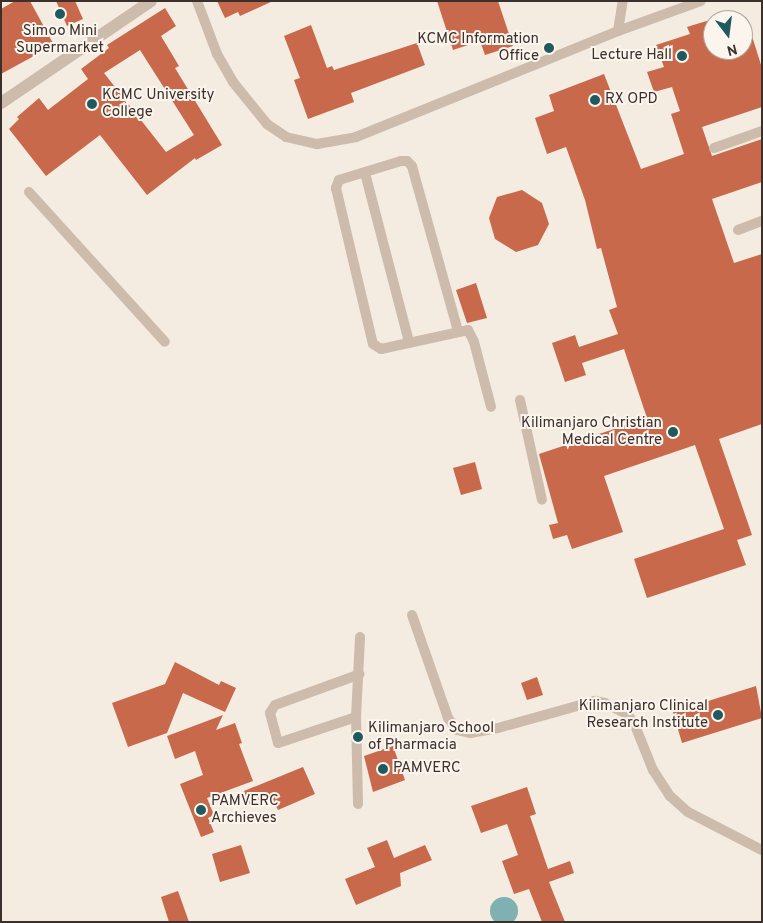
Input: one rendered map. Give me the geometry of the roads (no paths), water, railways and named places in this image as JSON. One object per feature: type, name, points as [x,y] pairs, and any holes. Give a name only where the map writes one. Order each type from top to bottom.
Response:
[{"type":"street","points":[[1,103],[151,1]]},
{"type":"lane","points":[[197,1],[217,54],[233,82],[262,117],[286,137],[317,144],[356,137],[618,31],[701,1]]},
{"type":"lane","points":[[618,31],[623,1]]},
{"type":"lane","points":[[714,148],[762,131]]},
{"type":"lane","points":[[458,331],[412,166],[408,161],[401,162],[339,180],[336,188],[373,344],[381,348],[468,330],[474,342],[491,407]]},
{"type":"lane","points":[[365,172],[409,342]]},
{"type":"lane","points":[[30,192],[165,342]]},
{"type":"lane","points":[[738,230],[762,221]]},
{"type":"lane","points":[[520,400],[542,500]]},
{"type":"lane","points":[[412,615],[448,718],[457,730],[470,733],[498,728],[595,701],[605,702],[626,714],[634,723],[653,770],[670,796],[688,812],[762,850]]},
{"type":"lane","points":[[358,804],[356,717],[360,674],[360,637]]},
{"type":"lane","points":[[356,717],[278,743],[270,713],[276,705],[360,674]]},
{"type":"water","points":[[504,897],[514,901],[518,911],[514,921],[504,925],[494,921],[490,911],[494,901]]},
{"type":"place","name":"Simoo Mini Supermarket","points":[[60,14]]},
{"type":"place","name":"KCMC Information Office","points":[[549,48]]},
{"type":"place","name":"Lecture Hall","points":[[682,56]]},
{"type":"place","name":"RX OPD","points":[[595,100]]},
{"type":"place","name":"KCMC University College","points":[[92,104]]},
{"type":"place","name":"Kilimanjaro Christian Medical Centre","points":[[673,432]]},
{"type":"place","name":"Kilimanjaro Clinical Research Institute","points":[[718,715]]},
{"type":"place","name":"Kilimanjaro School of Pharmacia","points":[[358,737]]},
{"type":"place","name":"PAMVERC","points":[[383,769]]},
{"type":"place","name":"PAMVERC Archieves","points":[[201,810]]}]
